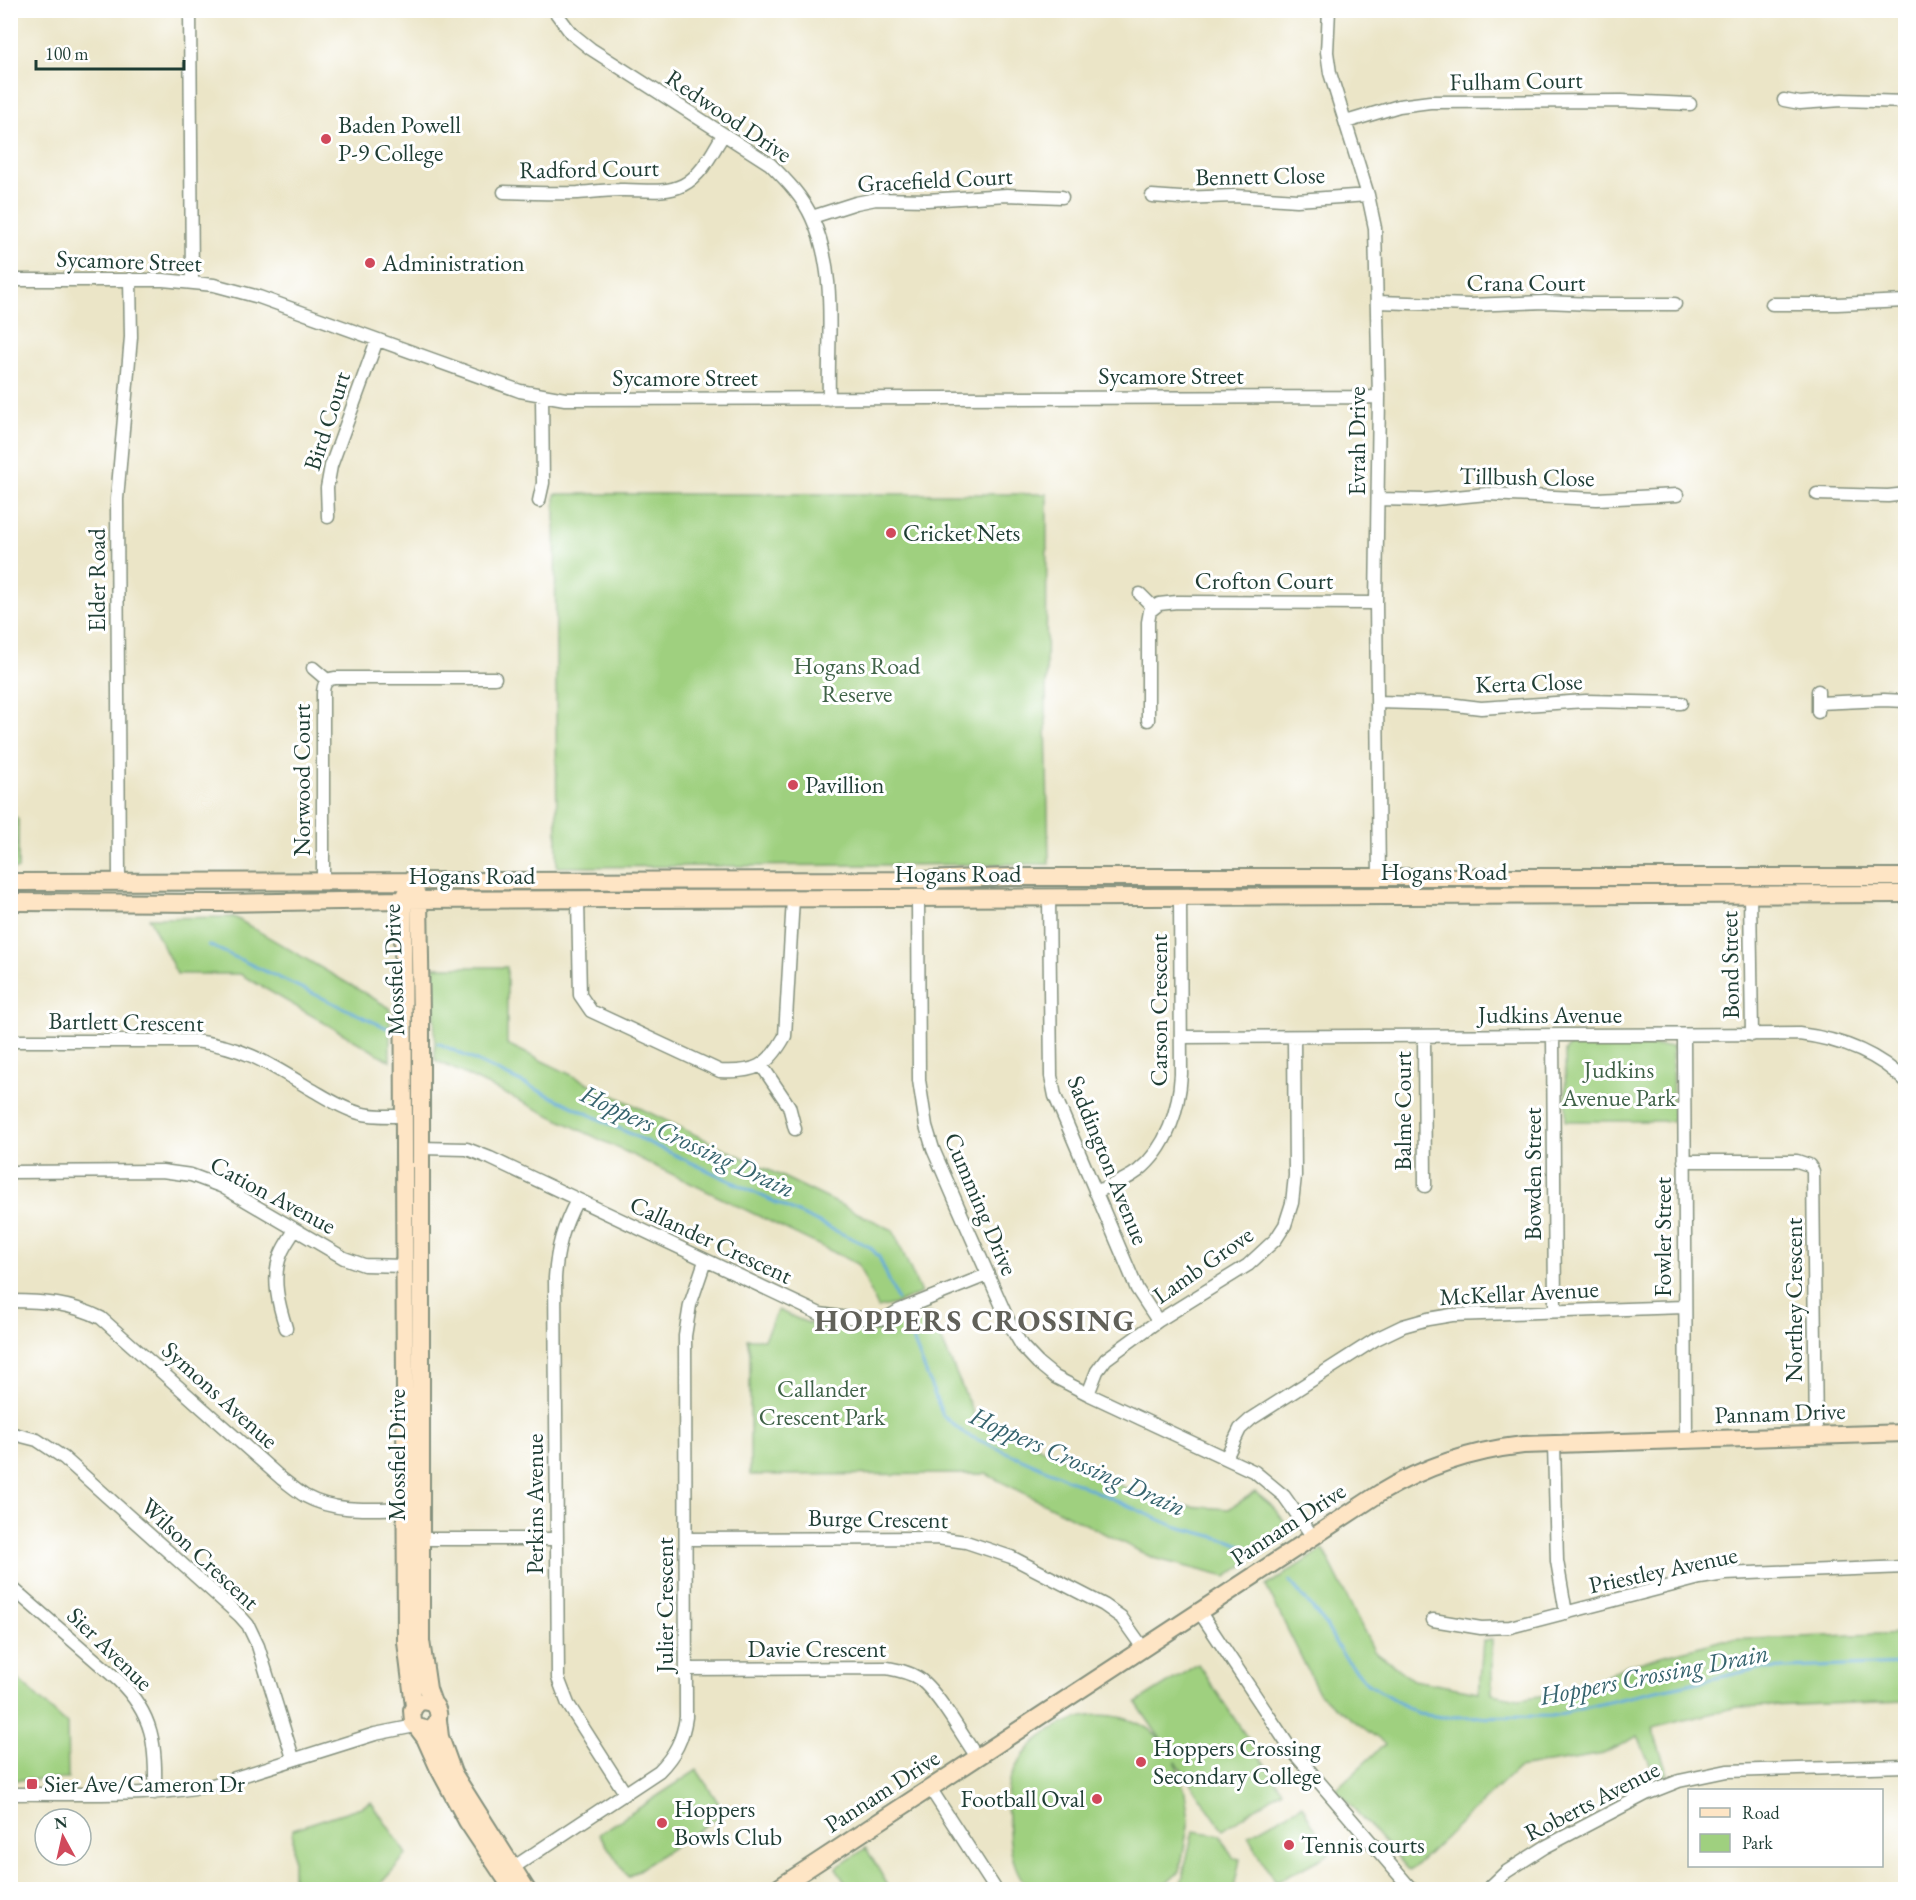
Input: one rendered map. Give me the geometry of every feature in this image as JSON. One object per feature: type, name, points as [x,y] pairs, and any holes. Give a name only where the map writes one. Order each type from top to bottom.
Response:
[{"type":"street","points":[[190,10],[192,282]]},
{"type":"street","name":"Redwood Drive","points":[[554,10],[571,33],[591,49],[770,164],[788,182],[812,217],[822,244],[829,281],[829,399]]},
{"type":"street","name":"Evrah Drive","points":[[1326,11],[1328,63],[1368,195],[1375,228],[1379,397],[1376,603],[1379,878]]},
{"type":"street","points":[[1784,100],[1800,103],[1842,100],[1905,102]]},
{"type":"street","name":"Fulham Court","points":[[1346,122],[1399,106],[1430,102],[1622,101],[1690,104]]},
{"type":"street","name":"Radford Court","points":[[504,192],[576,193],[621,189],[654,191],[669,189],[682,185],[694,176],[704,165],[723,135]]},
{"type":"street","name":"Gracefield Court","points":[[812,217],[856,202],[876,199],[927,200],[1007,195],[1062,197]]},
{"type":"street","name":"Bennett Close","points":[[1152,196],[1180,198],[1234,196],[1297,200],[1368,195]]},
{"type":"street","name":"Sycamore Street","points":[[10,280],[130,279],[192,282],[226,288],[259,297],[494,383],[542,396],[582,400],[1379,397]]},
{"type":"street","name":"Elder Road","points":[[119,882],[117,499],[131,337],[130,279]]},
{"type":"street","points":[[1772,304],[1905,301]]},
{"type":"street","name":"Crana Court","points":[[1378,302],[1470,305],[1545,302],[1675,304]]},
{"type":"street","name":"Bird Court","points":[[328,516],[327,488],[331,466],[377,339]]},
{"type":"street","points":[[539,501],[543,483],[542,396]]},
{"type":"street","name":"Tillbush Close","points":[[1378,499],[1424,500],[1487,494],[1597,499],[1677,495]]},
{"type":"street","points":[[1817,494],[1888,496],[1905,494]]},
{"type":"street","points":[[1140,594],[1153,607],[1148,622],[1148,720]]},
{"type":"street","name":"Crofton Court","points":[[1153,607],[1177,602],[1376,603]]},
{"type":"street","name":"Norwood Court","points":[[312,668],[327,680]]},
{"type":"street","name":"Norwood Court","points":[[323,881],[323,695],[324,684],[327,680],[335,678],[495,678]]},
{"type":"street","name":"Kerta Close","points":[[1378,702],[1448,704],[1481,708],[1586,701],[1681,703]]},
{"type":"street","points":[[1818,702],[1905,701]]},
{"type":"street","points":[[1010,877],[1018,898]]},
{"type":"street","name":"Hogans Road","points":[[10,882],[919,880],[1010,877],[1905,877]]},
{"type":"street","points":[[1379,878],[1380,896]]},
{"type":"street","points":[[918,899],[919,880]]},
{"type":"street","name":"Mossfiel Drive","points":[[411,881],[421,1016],[412,1116],[413,1509],[421,1641],[425,1673],[433,1703]]},
{"type":"street","points":[[119,882],[120,902]]},
{"type":"street","name":"Bond Street","points":[[1750,894],[1752,1035]]},
{"type":"street","name":"Hogans Road","points":[[10,902],[220,903],[411,900],[1905,894]]},
{"type":"street","name":"Carson Crescent","points":[[1095,1192],[1124,1180],[1138,1171],[1150,1159],[1170,1129],[1180,1094],[1180,897]]},
{"type":"street","name":"Saddington Avenue","points":[[1049,898],[1051,1076],[1055,1096],[1137,1289],[1158,1321]]},
{"type":"street","points":[[578,900],[580,995],[591,1011],[720,1071],[741,1072],[762,1066],[776,1052],[785,1036],[794,899]]},
{"type":"street","name":"Cumming Drive","points":[[918,899],[918,1054],[921,1104],[933,1149],[987,1275],[1022,1346],[1055,1377],[1255,1472],[1284,1496],[1313,1537]]},
{"type":"street","name":"Judkins Avenue","points":[[1181,1037],[1799,1034],[1825,1037],[1847,1043],[1882,1063],[1905,1082]]},
{"type":"street","name":"Fowler Street","points":[[1684,1035],[1686,1440]]},
{"type":"street","name":"Balme Court","points":[[1424,1036],[1425,1186]]},
{"type":"street","name":"Bowden Street","points":[[1553,1036],[1555,1311]]},
{"type":"street","name":"Lamb Grove","points":[[1088,1394],[1097,1371],[1106,1359],[1158,1321],[1248,1265],[1276,1239],[1285,1225],[1292,1203],[1295,1176],[1294,1037]]},
{"type":"street","name":"Bartlett Crescent","points":[[10,1041],[195,1041],[222,1044],[261,1059],[339,1105],[358,1113],[374,1116],[412,1116]]},
{"type":"street","points":[[762,1066],[789,1106],[795,1128]]},
{"type":"street","name":"Callander Crescent","points":[[412,1148],[467,1149],[490,1158],[820,1314],[885,1319],[900,1310],[987,1275]]},
{"type":"street","name":"Northey Crescent","points":[[1684,1161],[1814,1161],[1816,1436]]},
{"type":"street","name":"Cation Avenue","points":[[10,1172],[162,1171],[191,1175],[223,1187],[344,1258],[364,1265],[412,1266]]},
{"type":"street","name":"Perkins Avenue","points":[[577,1200],[564,1224],[558,1244],[556,1269],[557,1665],[560,1686],[568,1704],[625,1793]]},
{"type":"street","points":[[286,1328],[277,1297],[277,1274],[281,1253],[295,1230]]},
{"type":"street","name":"Julier Crescent","points":[[508,1870],[659,1771],[671,1758],[681,1740],[686,1717],[687,1669],[685,1336],[690,1305],[705,1261]]},
{"type":"street","name":"Symons Avenue","points":[[10,1301],[46,1301],[65,1304],[82,1308],[101,1318],[282,1479],[306,1496],[329,1506],[413,1509]]},
{"type":"street","name":"McKellar Avenue","points":[[1226,1458],[1240,1429],[1251,1419],[1353,1352],[1403,1326],[1452,1315],[1684,1307]]},
{"type":"street","name":"Wilson Crescent","points":[[10,1433],[37,1440],[64,1458],[248,1625],[258,1646],[293,1758]]},
{"type":"street","name":"Pannam Drive","points":[[778,1889],[1380,1493],[1426,1468],[1462,1456],[1504,1447],[1905,1433]]},
{"type":"street","points":[[1554,1444],[1557,1561],[1566,1613]]},
{"type":"street","points":[[414,1538],[556,1539]]},
{"type":"street","name":"Mossfiel Drive","points":[[414,1538],[406,1642],[415,1717],[467,1821],[527,1890]]},
{"type":"street","name":"Burge Crescent","points":[[686,1539],[937,1538],[966,1542],[1011,1557],[1104,1605],[1121,1617],[1143,1648]]},
{"type":"street","name":"Priestley Avenue","points":[[1433,1620],[1492,1629],[1528,1624],[1700,1578],[1725,1574],[1905,1567]]},
{"type":"street","name":"Sier Avenue","points":[[10,1586],[118,1680],[141,1707],[153,1736],[156,1757],[155,1793]]},
{"type":"street","points":[[1199,1611],[1290,1748],[1412,1890]]},
{"type":"street","name":"Davie Crescent","points":[[687,1669],[887,1668],[901,1671],[916,1676],[930,1688],[976,1757]]},
{"type":"street","points":[[10,1794],[155,1793],[213,1785],[375,1734],[415,1717],[423,1701],[433,1703],[439,1711],[438,1720],[432,1728],[422,1729],[415,1717]]},
{"type":"street","name":"Mossfiel Drive","points":[[438,1720],[440,1737],[453,1773],[508,1870],[513,1890]]},
{"type":"street","name":"Roberts Avenue","points":[[1487,1890],[1506,1872],[1545,1847],[1646,1794],[1679,1781],[1727,1771],[1905,1766]]},
{"type":"street","points":[[930,1788],[996,1890]]},
{"type":"green space","name":"Hogans Road Reserve","points":[[555,494],[1047,494],[1046,720],[1049,864],[557,867]]},
{"type":"green space","points":[[11,812],[18,820],[18,869],[11,869]]},
{"type":"green space","points":[[234,917],[390,1008],[390,1061],[240,974],[177,974],[149,918]]},
{"type":"green space","points":[[434,967],[507,967],[507,1044],[893,1230],[921,1293],[895,1304],[878,1308],[858,1264],[435,1060]]},
{"type":"green space","name":"Judkins Avenue Park","points":[[1569,1046],[1672,1046],[1673,1121],[1566,1121],[1565,1051]]},
{"type":"green space","name":"Callander Crescent Park","points":[[778,1310],[818,1326],[836,1331],[853,1332],[889,1328],[930,1313],[975,1417],[1160,1504],[1229,1509],[1255,1492],[1272,1506],[1289,1527],[1287,1537],[1226,1577],[1153,1558],[986,1474],[750,1475],[750,1352],[747,1339],[764,1339]]},
{"type":"green space","points":[[1323,1549],[1374,1651],[1413,1680],[1479,1692],[1483,1640],[1492,1640],[1492,1694],[1519,1699],[1581,1690],[1627,1665],[1723,1640],[1905,1633],[1905,1701],[1738,1707],[1652,1728],[1668,1774],[1656,1779],[1638,1736],[1603,1754],[1518,1768],[1410,1871],[1336,1789],[1385,1744],[1320,1695],[1266,1586]]},
{"type":"green space","name":"Football Oval","points":[[1198,1664],[1282,1790],[1223,1830],[1175,1761],[1185,1792],[1189,1820],[1180,1871],[1160,1889],[1029,1889],[1014,1861],[1010,1846],[1007,1809],[1010,1781],[1022,1757],[1036,1741],[1053,1729],[1090,1716],[1111,1716],[1131,1720],[1153,1732],[1171,1754],[1136,1703]]},
{"type":"green space","points":[[11,1673],[67,1724],[68,1779],[11,1780]]},
{"type":"green space","name":"Hoppers Bowls Club","points":[[697,1770],[725,1813],[628,1877],[599,1834]]},
{"type":"green space","points":[[371,1802],[407,1854],[376,1889],[293,1889],[293,1829]]},
{"type":"green space","name":"Tennis courts","points":[[1302,1805],[1329,1854],[1275,1883],[1248,1835]]},
{"type":"green space","points":[[1193,1831],[1220,1835],[1233,1858],[1240,1859],[1234,1889],[1195,1889],[1192,1885],[1181,1884]]},
{"type":"green space","points":[[866,1848],[890,1889],[850,1889],[836,1868]]},
{"type":"waterway","name":"Hoppers Crossing Drain","points":[[209,945],[387,1028]]},
{"type":"waterway","name":"Hoppers Crossing Drain","points":[[438,1043],[870,1247],[879,1257],[897,1299]]},
{"type":"waterway","name":"Hoppers Crossing Drain","points":[[908,1327],[943,1416],[965,1434],[1174,1526],[1231,1541],[1257,1552]]},
{"type":"waterway","name":"Hoppers Crossing Drain","points":[[1290,1581],[1326,1625],[1341,1653],[1368,1684],[1418,1714],[1443,1717],[1552,1716],[1757,1669],[1906,1664]]},
{"type":"place","name":"Baden Powell P-9 College","points":[[326,139]]},
{"type":"place","name":"Administration","points":[[370,263]]},
{"type":"place","name":"Cricket Nets","points":[[891,533]]},
{"type":"place","name":"Pavillion","points":[[793,785]]},
{"type":"place","name":"Hoppers Crossing Secondary College","points":[[1141,1762]]},
{"type":"place","name":"Sier Ave/Cameron Dr","points":[[32,1784]]},
{"type":"place","name":"Football Oval","points":[[1097,1799]]},
{"type":"place","name":"Hoppers Bowls Club","points":[[662,1823]]},
{"type":"place","name":"Tennis courts","points":[[1289,1845]]},
{"type":"district","name":"HOPPERS CROSSING","points":[[975,1321]]}]
